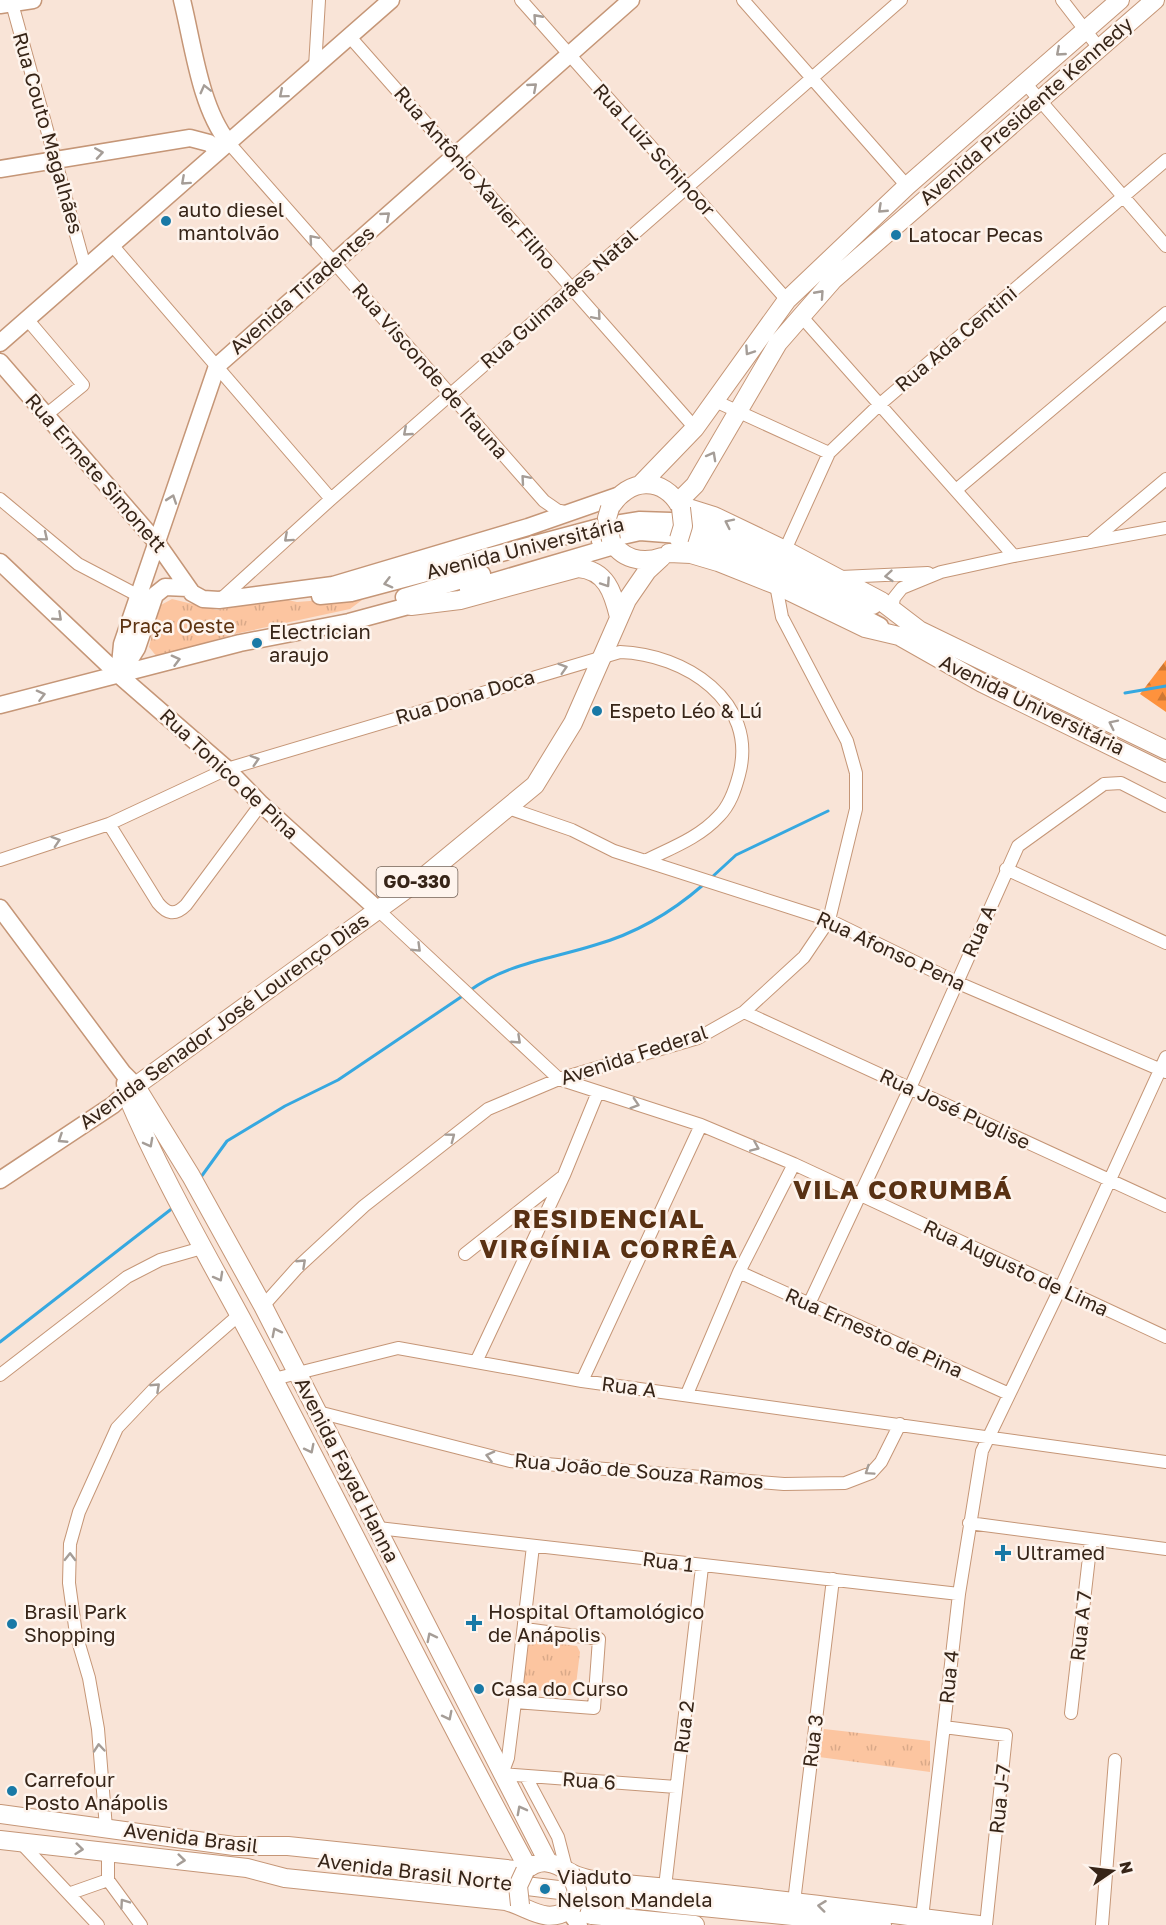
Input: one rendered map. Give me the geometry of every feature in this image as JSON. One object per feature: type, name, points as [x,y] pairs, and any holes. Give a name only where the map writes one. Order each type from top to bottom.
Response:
[{"type":"main road","points":[[8,3],[33,0]]},
{"type":"main road","name":"Rua Visconde de Itauna","points":[[182,0],[208,103],[224,146]]},
{"type":"main road","points":[[0,343],[391,0]]},
{"type":"main road","name":"Avenida Tiradentes","points":[[119,675],[122,644],[217,366],[631,0]]},
{"type":"main road","name":"Avenida Presidente Kennedy","points":[[641,484],[695,428],[787,300],[907,186],[1120,0]]},
{"type":"main road","name":"Avenida Presidente Kennedy","points":[[679,505],[695,485],[778,343],[832,280],[1155,0]]},
{"type":"main road","points":[[0,169],[190,138],[224,146]]},
{"type":"main road","name":"Rua Ermete Simonett","points":[[0,362],[156,543],[188,588]]},
{"type":"main road","points":[[641,484],[665,490],[679,505],[683,526],[670,550],[643,561],[615,546],[607,518],[613,502],[628,488],[641,484]]},
{"type":"main road","name":"Avenida Universitária","points":[[188,588],[203,599],[219,600],[333,585],[613,502]]},
{"type":"main road","name":"Avenida Universitária","points":[[679,505],[714,516],[838,577],[892,609],[918,630]]},
{"type":"main road","name":"Avenida Universitária","points":[[290,592],[328,596],[351,593],[603,526],[640,520],[671,521],[700,528],[785,561],[918,630],[1166,750]]},
{"type":"main road","name":"Avenida Universitária","points":[[321,628],[371,607],[558,552],[640,532],[660,532],[722,549],[781,574],[982,683],[1166,773]]},
{"type":"main road","name":"Avenida Universitária","points":[[0,705],[240,643],[321,628],[411,606],[615,546]]},
{"type":"main road","name":"Avenida Senador José Lourenço Dias","points":[[615,546],[628,580],[627,600]]},
{"type":"main road","name":"Avenida Universitária","points":[[670,550],[691,554],[776,585],[865,628],[899,636]]},
{"type":"main road","name":"Avenida Senador José Lourenço Dias","points":[[0,1180],[113,1106],[128,1083],[426,875],[535,785],[573,723],[627,600],[646,571],[670,550]]},
{"type":"main road","name":"Rua Tonico de Pina","points":[[0,562],[119,675],[227,769],[261,804],[377,909]]},
{"type":"main road","points":[[411,606],[460,600],[571,569],[584,568],[596,573],[606,581],[619,617]]},
{"type":"main road","points":[[119,675],[137,648],[157,592],[171,586],[188,588]]},
{"type":"main road","points":[[1129,753],[1138,736]]},
{"type":"main road","points":[[0,908],[128,1083]]},
{"type":"main road","name":"Avenida Fayad Hanna","points":[[128,1083],[191,1176],[263,1306],[548,1862]]},
{"type":"main road","name":"Avenida Fayad Hanna","points":[[128,1083],[138,1123],[202,1248],[274,1379],[526,1870]]},
{"type":"main road","points":[[399,1622],[418,1611]]},
{"type":"main road","name":"Avenida Brasil","points":[[0,1814],[234,1846],[299,1847],[526,1870]]},
{"type":"main road","name":"Avenida Brasil","points":[[0,1840],[247,1868],[285,1878],[506,1901],[520,1905]]},
{"type":"main road","name":"Avenida Brasil Norte","points":[[234,1846],[431,1875],[673,1904],[882,1925]]},
{"type":"main road","points":[[695,1925],[592,1915],[573,1915],[545,1923],[530,1916],[520,1905],[518,1886],[526,1870],[537,1863],[548,1862],[600,1881],[979,1925]]},
{"type":"main road","name":"Avenida Brasil Norte","points":[[247,1868],[286,1869],[473,1887],[564,1900],[795,1925]]},
{"type":"main road","points":[[568,1870],[576,1890],[573,1915]]},
{"type":"street","points":[[315,67],[319,0]]},
{"type":"street","name":"Rua Luiz Schinoor","points":[[520,0],[787,300]]},
{"type":"street","points":[[743,0],[907,186]]},
{"type":"street","name":"Rua Guimarães Natal","points":[[219,600],[331,498],[902,0]]},
{"type":"street","points":[[1062,0],[1099,48]]},
{"type":"street","name":"Rua Couto Magalhães","points":[[8,3],[56,160],[85,267]]},
{"type":"street","name":"Rua Antônio Xavier Filho","points":[[350,37],[695,428]]},
{"type":"street","points":[[1025,83],[1166,246]]},
{"type":"street","name":"Rua Visconde de Itauna","points":[[224,146],[334,262],[548,505],[570,513]]},
{"type":"street","name":"Rua Ada Centini","points":[[785,550],[829,453],[879,405],[1166,160]]},
{"type":"street","name":"Rua Couto Magalhães","points":[[112,245],[331,498]]},
{"type":"street","points":[[956,490],[1166,313]]},
{"type":"street","points":[[801,316],[1014,556]]},
{"type":"street","points":[[27,319],[83,385],[46,415]]},
{"type":"street","points":[[715,401],[829,453]]},
{"type":"street","points":[[1091,542],[1166,479]]},
{"type":"street","points":[[0,499],[78,564],[139,596]]},
{"type":"street","points":[[838,577],[941,572],[1166,528]]},
{"type":"street","points":[[892,609],[894,598],[902,588],[941,572]]},
{"type":"street","name":"Avenida Federal","points":[[263,1306],[297,1268],[389,1184],[488,1109],[560,1079],[698,1038],[744,1012],[804,957],[829,920],[856,809],[856,773],[847,741],[782,617],[776,585]]},
{"type":"street","name":"Rua Dona Doca","points":[[0,860],[109,824],[227,769],[604,656],[620,652],[634,652],[654,655],[680,664],[710,685],[725,702],[736,722],[742,743],[741,768],[734,793],[721,815],[700,834],[645,861]]},
{"type":"street","name":"Rua A","points":[[809,1304],[910,1088],[1018,846],[1104,784],[1121,783],[1166,806]]},
{"type":"street","points":[[109,824],[158,903],[172,914],[179,912],[186,905],[261,804]]},
{"type":"street","name":"Rua Afonso Pena","points":[[508,808],[572,830],[614,851],[829,920],[956,982],[1163,1071]]},
{"type":"street","points":[[1006,869],[1166,943]]},
{"type":"street","name":"Rua Tonico de Pina","points":[[377,909],[458,987]]},
{"type":"street","name":"Rua Augusto de Lima","points":[[458,987],[560,1079],[701,1125],[794,1164],[1166,1337]]},
{"type":"street","name":"Rua José Puglise","points":[[744,1012],[1166,1206]]},
{"type":"street","name":"Rua 4","points":[[921,1918],[959,1594],[982,1451],[1163,1071],[1166,1057]]},
{"type":"street","points":[[476,1362],[564,1175],[598,1092]]},
{"type":"street","points":[[582,1381],[701,1125]]},
{"type":"street","points":[[687,1394],[739,1272],[794,1164]]},
{"type":"street","points":[[465,1254],[564,1175]]},
{"type":"street","points":[[0,1375],[127,1277],[160,1260],[202,1248]]},
{"type":"street","name":"Rua Ernesto de Pina","points":[[739,1272],[1008,1394]]},
{"type":"street","points":[[106,1828],[98,1729],[76,1634],[69,1583],[70,1544],[96,1469],[117,1428],[154,1389],[240,1314]]},
{"type":"street","name":"Rua A","points":[[274,1379],[398,1348],[582,1381],[988,1438]]},
{"type":"street","name":"Rua João de Souza Ramos","points":[[318,1412],[510,1461],[784,1484],[845,1483],[871,1473],[881,1461],[900,1424]]},
{"type":"street","points":[[988,1438],[1166,1462]]},
{"type":"street","points":[[969,1523],[1166,1549]]},
{"type":"street","name":"Rua 1","points":[[378,1528],[959,1594]]},
{"type":"street","name":"Rua A 7","points":[[1071,1713],[1091,1540]]},
{"type":"street","points":[[502,1774],[508,1758],[533,1546]]},
{"type":"street","name":"Rua 2","points":[[665,1887],[702,1566]]},
{"type":"street","name":"Rua 3","points":[[794,1902],[833,1579]]},
{"type":"street","points":[[515,1702],[594,1707],[599,1639],[525,1629]]},
{"type":"street","name":"Rua J-7","points":[[944,1727],[1006,1735],[986,1925]]},
{"type":"street","points":[[1102,1925],[1115,1760]]},
{"type":"street","name":"Rua 6","points":[[502,1774],[526,1778],[676,1787]]},
{"type":"street","points":[[526,1778],[558,1837],[568,1870]]},
{"type":"street","points":[[21,1843],[71,1893],[98,1925]]},
{"type":"street","points":[[108,1852],[108,1880],[141,1925]]},
{"type":"street","points":[[71,1893],[108,1880]]},
{"type":"green space","name":"Praça Oeste","points":[[349,598],[362,600],[350,609],[235,634],[157,657],[149,647],[159,606],[172,599],[217,610],[283,599],[297,602]]},
{"type":"green space","points":[[1166,660],[1166,712],[1140,694]]},
{"type":"green space","points":[[529,1640],[577,1646],[580,1652],[575,1693],[569,1695],[524,1688],[521,1682]]},
{"type":"green space","points":[[824,1729],[930,1741],[930,1772],[819,1757]]},
{"type":"waterway","points":[[1125,693],[1166,686]]},
{"type":"waterway","points":[[711,878],[736,855],[828,811]]},
{"type":"waterway","points":[[469,991],[514,968],[624,935],[665,913],[703,885]]},
{"type":"waterway","points":[[201,1177],[227,1141],[285,1106],[338,1080],[464,995]]},
{"type":"waterway","points":[[0,1342],[174,1207]]},
{"type":"place","name":"auto diesel mantolvão","points":[[166,221]]},
{"type":"place","name":"Latocar Pecas","points":[[896,235]]},
{"type":"place","name":"Electrician araujo","points":[[257,643]]},
{"type":"place","name":"Espeto Léo & Lú","points":[[597,711]]},
{"type":"place","name":"Ultramed","points":[[1003,1553]]},
{"type":"place","name":"Hospital Oftamológico de Anápolis","points":[[474,1623]]},
{"type":"place","name":"Brasil Park Shopping","points":[[12,1624]]},
{"type":"place","name":"Casa do Curso","points":[[479,1689]]},
{"type":"place","name":"Carrefour Posto Anápolis","points":[[12,1791]]},
{"type":"place","name":"Viaduto Nelson Mandela","points":[[545,1889]]},
{"type":"district","name":"VILA CORUMBÁ","points":[[903,1190]]},
{"type":"district","name":"RESIDENCIAL VIRGÍNIA CORRÊA","points":[[609,1234]]}]
